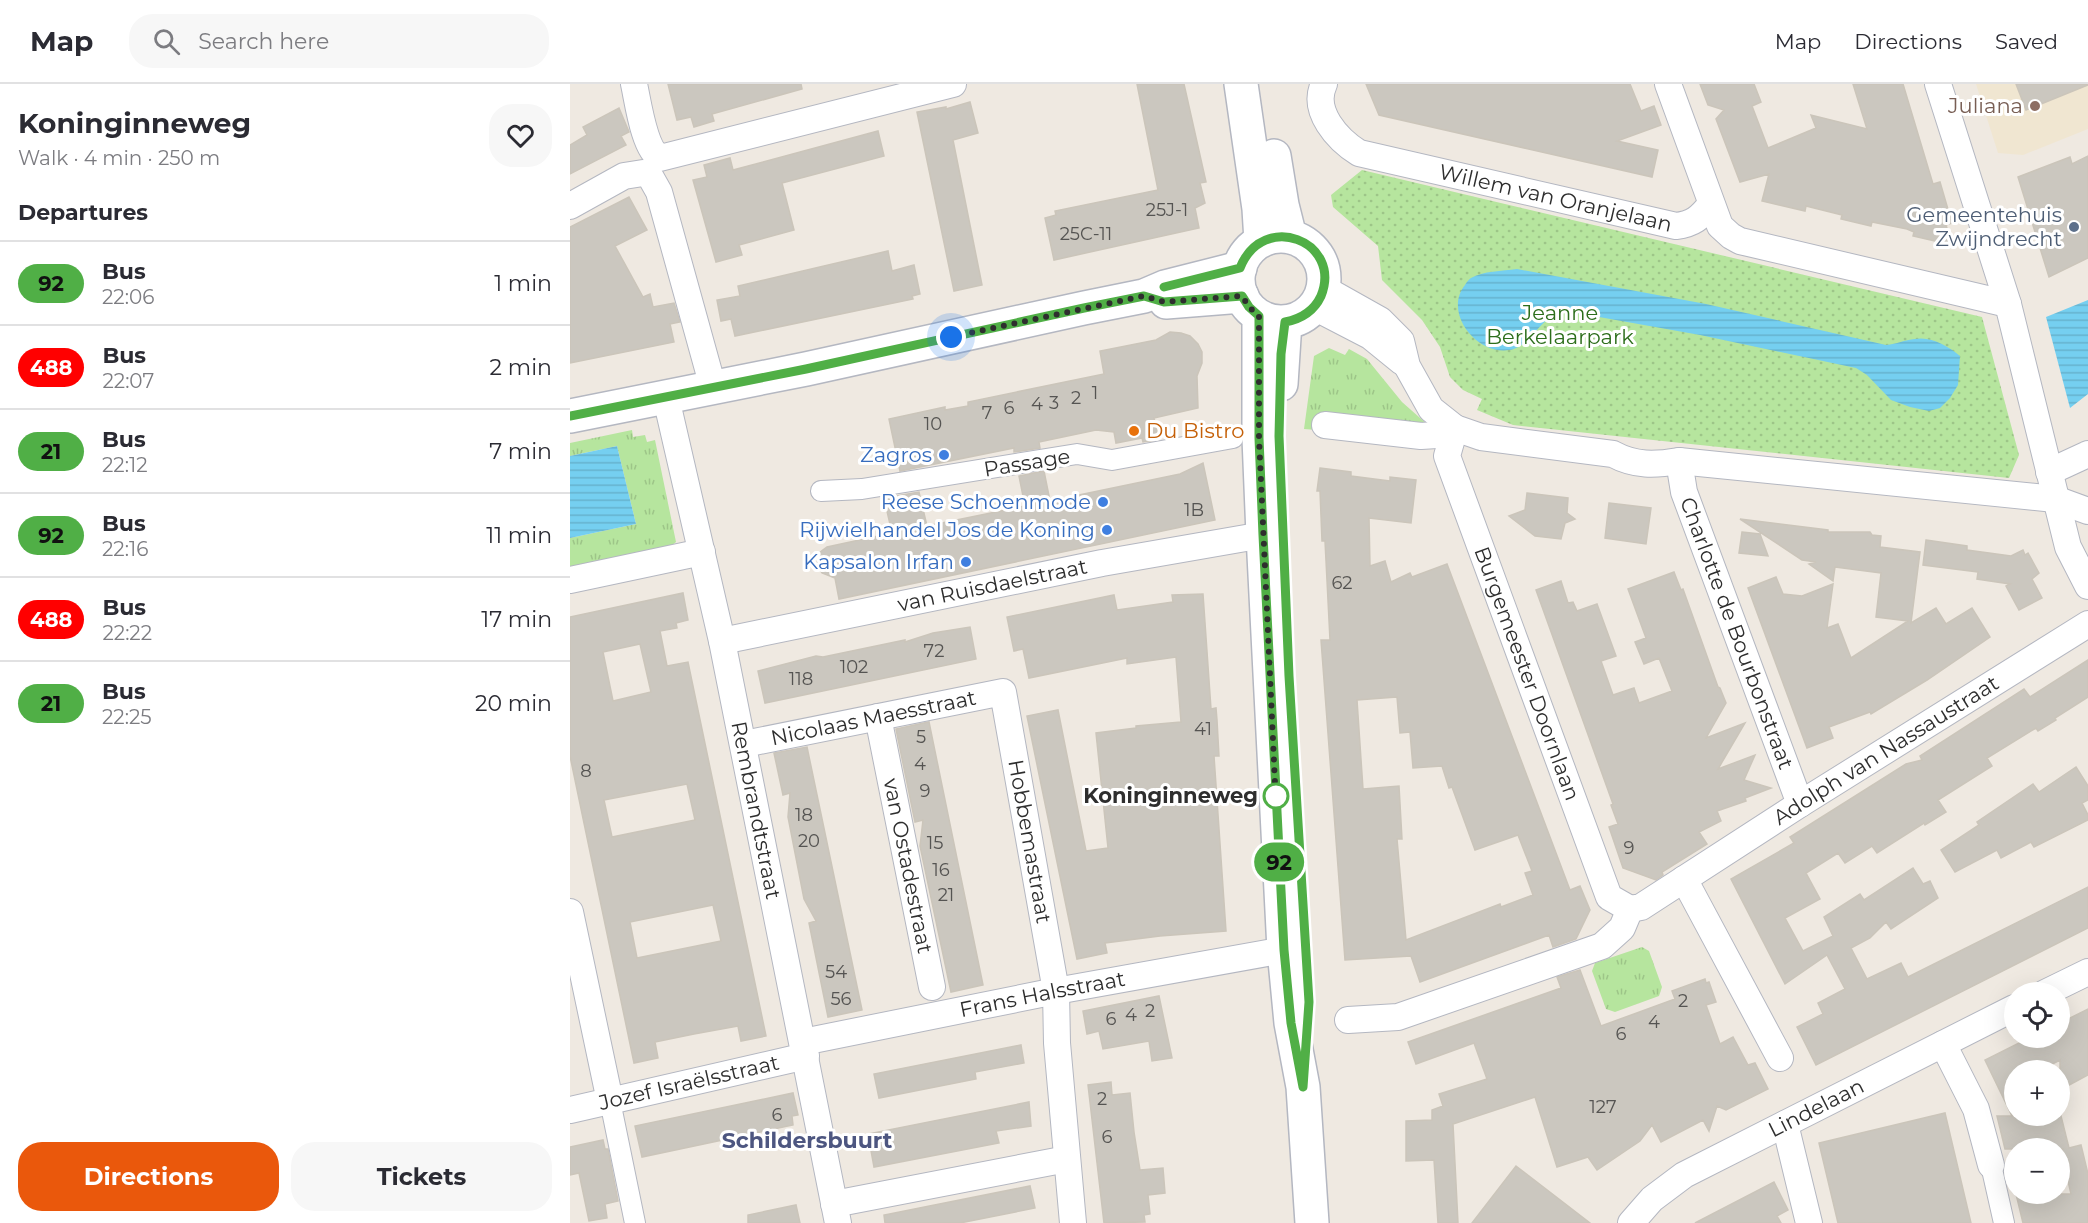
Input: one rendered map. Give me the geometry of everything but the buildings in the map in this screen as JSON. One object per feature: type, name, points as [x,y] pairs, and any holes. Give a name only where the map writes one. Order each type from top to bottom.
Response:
[{"type":"main road","points":[[1241,84],[1259,209],[1275,239]]},
{"type":"main road","points":[[1262,84],[1281,199],[1275,239]]},
{"type":"main road","points":[[570,416],[666,398],[1144,296],[1164,302],[1256,301],[1301,317],[1319,297],[1324,273],[1319,259],[1304,242],[1275,239],[1247,253],[1256,301],[1263,535],[1284,950],[1291,1023],[1303,1087],[1312,1223]]},
{"type":"main road","points":[[1256,301],[1281,354],[1279,436],[1289,676],[1309,1002],[1303,1087]]},
{"type":"street","points":[[634,84],[648,144],[650,176],[659,192],[713,387]]},
{"type":"street","points":[[570,206],[660,158],[953,84]]},
{"type":"street","name":"Willem van Oranjelaan","points":[[1324,84],[1320,91],[1322,109],[1330,126],[1346,145],[1359,153],[1676,226],[1694,223],[1700,219],[1711,204]]},
{"type":"street","points":[[1668,84],[1720,226],[1731,236],[1740,241],[2008,304]]},
{"type":"street","points":[[1938,84],[2008,304],[2068,547],[2088,586]]},
{"type":"street","points":[[1319,297],[1407,366],[1431,409],[1455,428],[1481,437],[1613,454],[1632,448],[1655,450],[1679,461],[2055,500],[2088,511]]},
{"type":"street","name":"Rembrandtstraat","points":[[666,398],[744,744],[836,1214]]},
{"type":"street","points":[[1325,425],[1421,436],[1437,435],[1455,428]]},
{"type":"street","name":"Burgemeester Doornlaan","points":[[1455,428],[1447,456],[1609,897],[1630,909]]},
{"type":"street","name":"Passage","points":[[821,491],[862,489],[1077,454],[1112,460],[1233,438]]},
{"type":"street","points":[[2049,472],[2088,453]]},
{"type":"street","name":"Charlotte de Bourbonstraat","points":[[1679,461],[1684,492],[1800,804]]},
{"type":"street","name":"van Ruisdaelstraat","points":[[722,641],[1102,563],[1263,535]]},
{"type":"street","points":[[570,580],[702,552]]},
{"type":"street","name":"Adolph van Nassaustraat","points":[[1630,909],[1641,907],[1800,804],[2088,624]]},
{"type":"street","name":"Nicolaas Maesstraat","points":[[744,744],[1003,692]]},
{"type":"street","name":"Hobbemastraat","points":[[1003,692],[1056,991],[1057,1043],[1073,1223]]},
{"type":"street","name":"van Ostadestraat","points":[[878,717],[938,1014]]},
{"type":"street","points":[[1684,879],[1780,1058]]},
{"type":"street","points":[[1348,1020],[1398,1017],[1602,946],[1622,928],[1630,909]]},
{"type":"street","points":[[570,912],[635,1223]]},
{"type":"street","name":"Frans Halsstraat","points":[[804,1049],[938,1014],[1284,950]]},
{"type":"street","points":[[2068,982],[2088,972]]},
{"type":"street","name":"Lindelaan","points":[[1631,1223],[1652,1199],[1684,1175],[2004,1013]]},
{"type":"street","points":[[1943,1044],[1976,1109],[2004,1223]]},
{"type":"street","name":"Jozef Israëlsstraat","points":[[570,1110],[804,1049]]},
{"type":"street","points":[[1785,1124],[1809,1223]]},
{"type":"street","points":[[836,1214],[1067,1159]]},
{"type":"shaded area","name":"Juliana","points":[[1976,84],[2088,84],[2088,129],[2023,155],[1998,153]]},
{"type":"green space","name":"Jeanne Berkelaarpark","points":[[1362,170],[1982,317],[2019,455],[2009,478],[1513,425],[1477,410],[1482,399],[1463,390],[1450,377],[1440,347],[1422,320],[1382,280],[1378,246],[1333,207],[1331,195]]},
{"type":"green space","points":[[1329,348],[1345,355],[1349,349],[1367,359],[1402,402],[1428,425],[1304,429],[1314,356]]},
{"type":"green space","points":[[632,430],[633,437],[645,435],[647,442],[655,440],[676,542],[670,547],[570,569],[570,538],[636,524],[617,446],[570,456],[570,443]]},
{"type":"green space","points":[[1642,947],[1649,951],[1662,987],[1659,996],[1615,1012],[1606,1009],[1592,971],[1595,963]]},
{"type":"water","points":[[1517,269],[1706,304],[1886,345],[1921,338],[1933,340],[1945,345],[1960,356],[1958,385],[1940,408],[1929,411],[1891,400],[1867,375],[1856,368],[1700,335],[1571,312],[1550,317],[1516,348],[1497,350],[1485,346],[1466,330],[1458,307],[1459,296],[1468,281],[1476,276]]},
{"type":"water","points":[[2088,300],[2088,394],[2070,408],[2046,317]]},
{"type":"water","points":[[617,446],[636,524],[570,538],[570,456]]},
{"type":"bus line","name":"92","points":[[570,416],[806,369],[1144,296],[1164,302],[1242,296],[1259,316],[1259,438],[1284,950],[1291,1023],[1303,1087],[1309,1002],[1289,676],[1279,436],[1281,354],[1285,322],[1301,317],[1314,307],[1323,288],[1324,273],[1319,259],[1310,247],[1297,239],[1284,236],[1267,238],[1253,247],[1247,253],[1240,268],[1164,287]]},
{"type":"place","name":"Juliana","points":[[2035,106]]},
{"type":"place","name":"Gemeentehuis Zwijndrecht","points":[[2074,227]]},
{"type":"place","name":"Du Bistro","points":[[1134,431]]},
{"type":"place","name":"Zagros","points":[[944,455]]},
{"type":"place","name":"Reese Schoenmode","points":[[1103,502]]},
{"type":"place","name":"Rijwielhandel Jos de Koning","points":[[1107,530]]},
{"type":"place","name":"Kapsalon Irfan","points":[[966,562]]},
{"type":"place","name":"Koninginneweg","points":[[1276,796]]},
{"type":"district","name":"Schildersbuurt","points":[[807,1140]]},
{"type":"route","points":[[951,337],[1144,296],[1164,302],[1242,296],[1259,316],[1259,438],[1276,805],[1276,796]]}]
